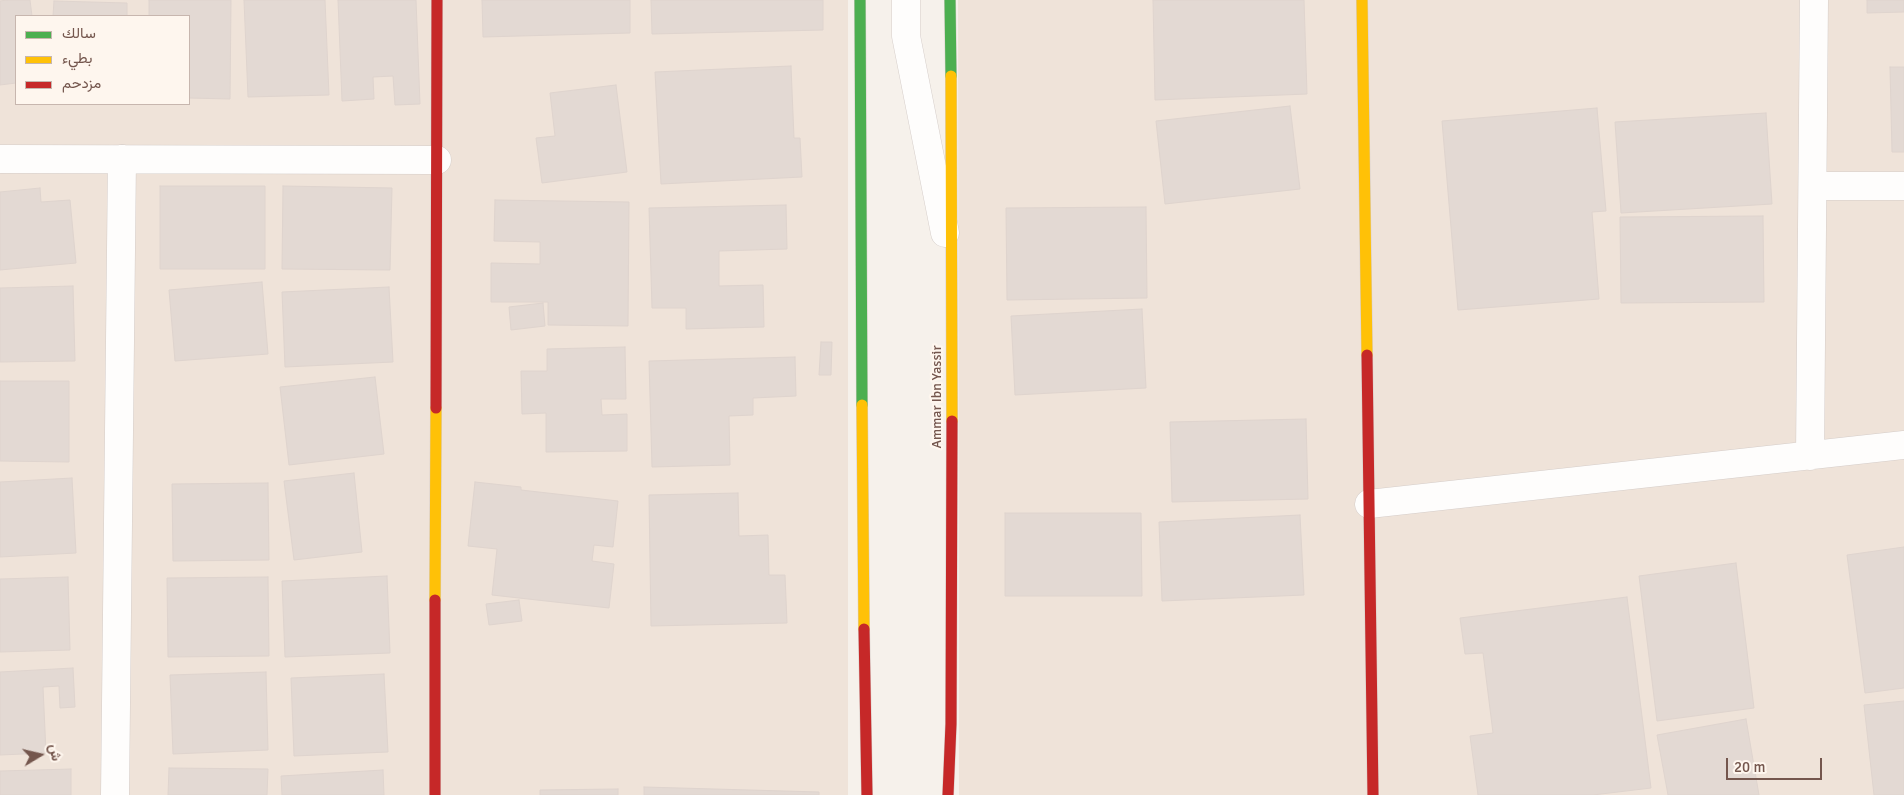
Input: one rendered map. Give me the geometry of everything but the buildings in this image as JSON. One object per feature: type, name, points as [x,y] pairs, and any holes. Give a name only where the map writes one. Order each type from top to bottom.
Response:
[{"type":"street","points":[[435,795],[437,0]]},
{"type":"street","points":[[860,0],[863,605],[867,795]]},
{"type":"street","points":[[906,0],[906,36],[952,269]]},
{"type":"street","name":"Ammar Ibn Yassir","points":[[948,795],[951,724],[952,269],[950,0]]},
{"type":"street","points":[[1362,0],[1373,795]]},
{"type":"street","points":[[1810,456],[1814,0]]},
{"type":"street","points":[[0,159],[437,160]]},
{"type":"street","points":[[115,795],[122,159]]},
{"type":"street","points":[[1812,186],[1904,186]]},
{"type":"street","points":[[1369,504],[1904,446]]},
{"type":"street","points":[[866,721],[874,795]]},
{"type":"shaded area","points":[[0,0],[848,0],[848,795],[0,795]]},
{"type":"shaded area","points":[[958,0],[1904,0],[1904,795],[959,795]]},
{"type":"traffic: fast","points":[[860,0],[862,405]]},
{"type":"traffic: fast","points":[[950,0],[951,76]]},
{"type":"traffic: slow","points":[[1362,0],[1367,355]]},
{"type":"traffic: slow","points":[[951,76],[952,421]]},
{"type":"traffic: slow","points":[[862,405],[864,629]]},
{"type":"traffic: slow","points":[[435,600],[436,408]]},
{"type":"traffic: jam","points":[[436,408],[437,0]]},
{"type":"traffic: jam","points":[[1367,355],[1373,795]]},
{"type":"traffic: jam","points":[[948,795],[951,724],[952,421]]},
{"type":"traffic: jam","points":[[435,600],[435,795]]},
{"type":"traffic: jam","points":[[864,629],[867,795]]}]
